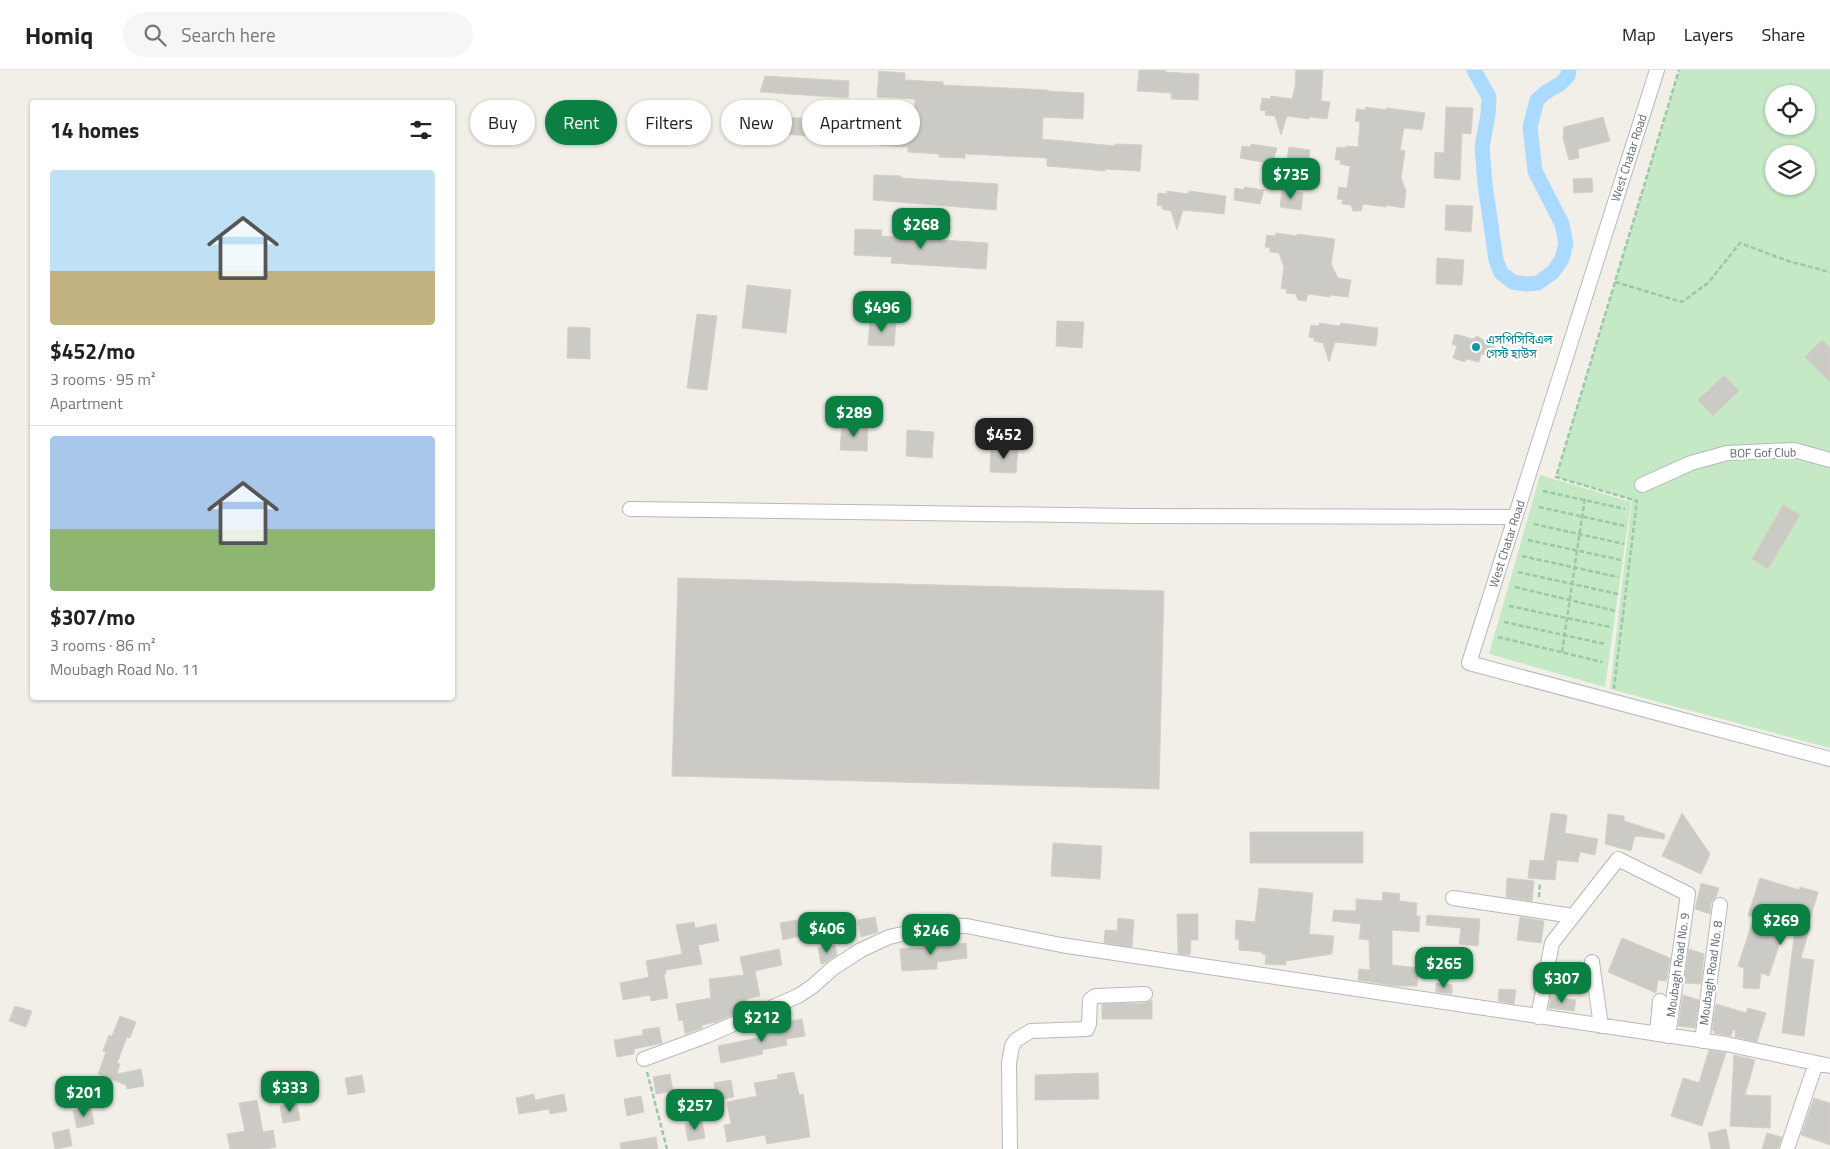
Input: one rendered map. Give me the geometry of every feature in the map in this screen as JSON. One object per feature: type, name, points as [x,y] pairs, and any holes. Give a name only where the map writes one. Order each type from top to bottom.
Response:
[{"type":"street","name":"West Chatar Road","points":[[1657,70],[1469,663],[1830,759]]},
{"type":"street","name":"BOF Gof Club","points":[[1642,486],[1691,463],[1727,453],[1794,450],[1830,460]]},
{"type":"street","points":[[630,510],[1135,516],[1515,517]]},
{"type":"street","name":"Moubagh Road No. 9","points":[[1573,916],[1618,859],[1688,894],[1663,1035]]},
{"type":"street","points":[[1453,898],[1573,916],[1552,943],[1538,1017]]},
{"type":"street","name":"Moubagh Road No. 8","points":[[1702,1041],[1720,905]]},
{"type":"street","points":[[644,1059],[706,1036],[798,996],[813,986],[833,968],[861,950],[889,937],[938,926],[967,926],[1061,945],[1702,1041],[1830,1066]]},
{"type":"street","points":[[1592,962],[1601,1026]]},
{"type":"street","points":[[1010,1149],[1009,1063],[1012,1046],[1016,1040],[1031,1032],[1087,1029],[1090,1000],[1095,996],[1144,994]]},
{"type":"street","points":[[1660,1001],[1663,1035]]},
{"type":"street","points":[[1787,1149],[1816,1063]]},
{"type":"path","points":[[1624,690],[1614,687],[1637,501],[1556,477],[1679,70]]},
{"type":"path","points":[[1615,282],[1682,302],[1708,283],[1740,243],[1788,261],[1830,272]]},
{"type":"path","points":[[1543,491],[1585,498],[1625,509]]},
{"type":"path","points":[[1562,652],[1585,498]]},
{"type":"path","points":[[1539,507],[1625,526]]},
{"type":"path","points":[[1534,524],[1624,544]]},
{"type":"path","points":[[1528,540],[1621,560]]},
{"type":"path","points":[[1522,556],[1618,577]]},
{"type":"path","points":[[1518,572],[1618,594]]},
{"type":"path","points":[[1515,587],[1616,611]]},
{"type":"path","points":[[1510,606],[1610,627]]},
{"type":"path","points":[[1504,622],[1605,644]]},
{"type":"path","points":[[1498,638],[1602,662]]},
{"type":"path","points":[[644,1059],[667,1149]]},
{"type":"green space","points":[[1679,70],[1830,70],[1830,748],[1610,689],[1632,500],[1556,477]]},
{"type":"green space","points":[[1540,475],[1631,502],[1605,687],[1489,654]]},
{"type":"building","points":[[1139,70],[1165,70],[1165,72],[1199,74],[1198,100],[1171,99],[1172,93],[1137,91]]},
{"type":"building","points":[[1296,70],[1323,70],[1321,101],[1330,102],[1327,119],[1287,116],[1281,135],[1275,116],[1265,115],[1266,111],[1260,110],[1262,98],[1270,99],[1271,96],[1292,99]]},
{"type":"building","points":[[879,71],[905,73],[905,80],[943,82],[943,85],[1084,93],[1083,119],[1043,117],[1042,139],[1115,146],[1115,144],[1142,145],[1140,171],[1105,169],[1105,171],[1047,166],[1047,158],[965,154],[965,158],[939,157],[939,154],[908,152],[908,147],[879,145],[920,145],[920,100],[877,97]]},
{"type":"building","points":[[765,76],[849,81],[848,98],[760,92]]},
{"type":"building","points":[[1366,107],[1425,113],[1422,130],[1404,128],[1400,150],[1405,151],[1401,178],[1406,191],[1404,208],[1363,204],[1361,211],[1353,211],[1351,205],[1342,204],[1343,200],[1337,199],[1339,187],[1347,188],[1350,166],[1340,164],[1341,160],[1335,160],[1337,147],[1358,147],[1360,122],[1355,121],[1357,109],[1365,110]]},
{"type":"building","points":[[1446,107],[1473,108],[1471,134],[1462,133],[1460,180],[1434,178],[1435,152],[1444,153]]},
{"type":"building","points":[[1603,117],[1610,141],[1578,149],[1579,158],[1569,160],[1563,138],[1564,127]]},
{"type":"building","points":[[792,118],[802,118],[802,135],[792,135]]},
{"type":"building","points":[[1251,144],[1277,148],[1272,164],[1240,158],[1242,146],[1250,147]]},
{"type":"building","points":[[1289,147],[1310,150],[1308,167],[1286,164]]},
{"type":"building","points":[[874,175],[998,184],[996,210],[873,200]]},
{"type":"building","points":[[1592,178],[1593,192],[1574,193],[1573,179]]},
{"type":"building","points":[[1244,187],[1264,190],[1260,204],[1234,200],[1235,188],[1244,190]]},
{"type":"building","points":[[1282,190],[1303,193],[1301,210],[1280,207]]},
{"type":"building","points":[[1167,191],[1188,194],[1189,191],[1226,196],[1224,214],[1183,210],[1177,230],[1171,211],[1162,209],[1162,206],[1157,205],[1158,193],[1167,194]]},
{"type":"building","points":[[1446,205],[1473,206],[1471,232],[1445,230]]},
{"type":"building","points":[[855,229],[882,230],[881,236],[988,243],[986,269],[891,263],[892,257],[854,255]]},
{"type":"building","points":[[1276,233],[1335,239],[1331,264],[1338,278],[1351,280],[1348,297],[1308,294],[1306,301],[1298,300],[1296,294],[1286,293],[1287,289],[1281,289],[1284,267],[1279,253],[1270,252],[1270,248],[1265,247],[1267,235],[1275,236]]},
{"type":"building","points":[[1437,258],[1464,260],[1462,285],[1436,284]]},
{"type":"building","points":[[747,285],[791,290],[786,333],[742,328]]},
{"type":"building","points":[[697,314],[717,316],[707,390],[687,388]]},
{"type":"building","points":[[870,319],[896,320],[894,346],[868,345]]},
{"type":"building","points":[[1057,321],[1084,322],[1082,348],[1056,346]]},
{"type":"building","points":[[1319,323],[1340,326],[1341,323],[1378,328],[1376,346],[1335,342],[1329,362],[1323,343],[1314,341],[1314,338],[1309,337],[1311,325],[1319,326]]},
{"type":"building","points":[[568,327],[590,328],[590,359],[567,358]]},
{"type":"building","name":"এসপিসিবিএল গেস্ট হাউস","points":[[1455,334],[1473,339],[1477,336],[1495,345],[1492,357],[1481,354],[1479,362],[1466,359],[1465,362],[1453,358],[1457,346],[1452,344]]},
{"type":"building","points":[[1822,340],[1830,348],[1830,382],[1805,357]]},
{"type":"building","points":[[1724,375],[1739,391],[1713,416],[1698,400]]},
{"type":"building","points":[[842,424],[868,425],[867,451],[840,450]]},
{"type":"building","points":[[907,430],[934,432],[932,458],[906,456]]},
{"type":"building","points":[[991,446],[1018,448],[1016,473],[990,472]]},
{"type":"building","points":[[1783,505],[1800,515],[1768,569],[1752,559]]},
{"type":"building","points":[[678,578],[1164,591],[1159,789],[672,776]]},
{"type":"building","points":[[1551,813],[1567,815],[1565,833],[1598,839],[1595,855],[1580,852],[1578,862],[1557,860],[1555,880],[1528,878],[1530,860],[1544,861]]},
{"type":"building","points":[[1682,813],[1710,854],[1701,874],[1662,856]]},
{"type":"building","points":[[1608,814],[1624,816],[1624,821],[1665,834],[1664,839],[1635,836],[1631,851],[1605,844]]},
{"type":"building","points":[[1250,832],[1363,832],[1363,863],[1250,863]]},
{"type":"building","points":[[1053,843],[1102,846],[1100,879],[1051,876]]},
{"type":"building","points":[[1507,878],[1534,881],[1532,901],[1506,897]]},
{"type":"building","points":[[1760,878],[1799,890],[1800,887],[1818,892],[1801,958],[1814,960],[1804,1036],[1782,1033],[1797,913],[1790,912],[1769,976],[1761,973],[1759,989],[1743,988],[1744,968],[1738,966],[1754,917],[1748,915]]},
{"type":"building","points":[[1701,883],[1719,888],[1716,897],[1711,903],[1710,914],[1695,909]]},
{"type":"building","points":[[1259,888],[1313,893],[1309,934],[1334,936],[1332,954],[1286,961],[1286,965],[1265,964],[1266,955],[1262,954],[1262,952],[1239,950],[1239,940],[1235,939],[1236,920],[1255,922]]},
{"type":"building","points":[[1383,892],[1400,894],[1399,901],[1417,903],[1416,916],[1420,916],[1419,932],[1392,930],[1392,965],[1419,968],[1417,986],[1395,986],[1358,980],[1359,969],[1370,970],[1369,940],[1359,939],[1361,924],[1332,921],[1334,910],[1356,911],[1356,899],[1382,901]]},
{"type":"building","points":[[846,913],[849,930],[832,933],[829,917]]},
{"type":"building","points":[[1177,914],[1198,914],[1198,940],[1191,940],[1190,955],[1178,954]]},
{"type":"building","points":[[1427,915],[1480,919],[1478,946],[1459,944],[1461,928],[1426,925]]},
{"type":"building","points":[[875,917],[878,932],[861,937],[858,920]]},
{"type":"building","points":[[1520,917],[1544,921],[1541,943],[1517,940]]},
{"type":"building","points":[[1118,918],[1134,920],[1132,947],[1104,943],[1105,930],[1117,931]]},
{"type":"building","points":[[797,920],[800,936],[783,940],[780,923]]},
{"type":"building","points":[[694,922],[695,928],[716,924],[719,941],[698,945],[702,964],[666,970],[666,974],[664,974],[668,998],[651,1001],[650,995],[623,1000],[620,983],[649,977],[646,961],[682,954],[676,925]]},
{"type":"building","points":[[1622,938],[1670,958],[1666,981],[1658,980],[1656,993],[1608,972]]},
{"type":"building","points":[[966,943],[967,958],[937,962],[937,969],[902,971],[900,949]]},
{"type":"building","points":[[835,945],[837,955],[821,964],[818,948]]},
{"type":"building","points":[[779,949],[782,965],[755,971],[760,996],[746,999],[748,1008],[716,1022],[702,1025],[702,1028],[685,1034],[683,1020],[679,1021],[676,1004],[711,998],[709,979],[744,975],[740,957]]},
{"type":"building","points":[[1689,949],[1704,954],[1701,984],[1684,983]]},
{"type":"building","points":[[1436,983],[1452,985],[1452,994],[1436,992]]},
{"type":"building","points":[[1499,989],[1516,990],[1514,1004],[1498,1001]]},
{"type":"building","points":[[1683,995],[1699,1000],[1695,1028],[1678,1026]]},
{"type":"building","points":[[1551,997],[1576,1000],[1574,1011],[1549,1008]]},
{"type":"building","points":[[1152,1000],[1152,1019],[1102,1019],[1102,1004],[1145,1003]]},
{"type":"building","points":[[1716,1004],[1746,1013],[1748,1008],[1766,1013],[1757,1042],[1735,1037],[1735,1030],[1733,1030],[1731,1036],[1714,1033],[1712,1030]]},
{"type":"building","points":[[15,1006],[32,1011],[26,1027],[9,1021]]},
{"type":"building","points":[[120,1016],[136,1022],[130,1038],[127,1037],[117,1063],[120,1064],[117,1074],[141,1069],[144,1086],[127,1089],[126,1085],[98,1074],[106,1052],[103,1051],[109,1035],[112,1036]]},
{"type":"building","points":[[802,1019],[805,1036],[786,1039],[787,1045],[762,1050],[763,1054],[721,1063],[718,1046],[767,1036],[767,1031],[786,1028],[785,1022]]},
{"type":"building","points":[[659,1027],[662,1043],[634,1049],[634,1054],[617,1057],[614,1040],[643,1035],[642,1030]]},
{"type":"building","points":[[1709,1050],[1726,1053],[1702,1126],[1671,1116],[1683,1078],[1699,1083]]},
{"type":"building","points":[[1734,1055],[1755,1060],[1745,1095],[1771,1096],[1770,1128],[1730,1126]]},
{"type":"building","points":[[794,1072],[799,1095],[803,1094],[810,1137],[767,1144],[765,1135],[727,1142],[724,1125],[731,1124],[727,1102],[757,1096],[754,1083],[778,1079],[777,1075]]},
{"type":"building","points":[[1098,1073],[1099,1099],[1035,1100],[1035,1075]]},
{"type":"building","points":[[670,1074],[673,1091],[656,1094],[653,1077]]},
{"type":"building","points":[[362,1075],[365,1092],[348,1095],[345,1078]]},
{"type":"building","points":[[731,1080],[734,1097],[717,1100],[714,1083]]},
{"type":"building","points":[[534,1094],[535,1100],[564,1094],[567,1111],[550,1114],[549,1109],[519,1114],[516,1098]]},
{"type":"building","points":[[641,1096],[644,1112],[627,1116],[624,1099]]},
{"type":"building","points":[[1814,1098],[1830,1103],[1830,1145],[1801,1135]]},
{"type":"building","points":[[257,1100],[263,1132],[273,1130],[276,1147],[266,1149],[230,1149],[227,1134],[245,1131],[239,1103]]},
{"type":"building","points":[[297,1103],[300,1120],[283,1123],[280,1106]]},
{"type":"building","points":[[91,1108],[94,1124],[77,1128],[73,1111]]},
{"type":"building","points":[[702,1121],[705,1138],[688,1141],[685,1124]]},
{"type":"building","points":[[69,1129],[72,1146],[55,1149],[52,1133]]},
{"type":"building","points":[[1726,1129],[1730,1149],[1711,1149],[1708,1133]]},
{"type":"building","points":[[1767,1133],[1782,1137],[1778,1149],[1762,1149]]},
{"type":"building","points":[[656,1137],[658,1149],[621,1149],[620,1143]]},
{"type":"waterway","points":[[1474,70],[1489,97],[1488,115],[1482,147],[1485,184],[1496,260],[1501,273],[1513,282],[1526,284],[1538,283],[1553,272],[1562,259],[1566,243],[1562,224],[1535,171],[1530,127],[1537,100],[1560,84],[1568,76],[1569,70]]},
{"type":"place","name":"এসপিসিবিএল গেস্ট হাউস","points":[[1476,347]]}]
